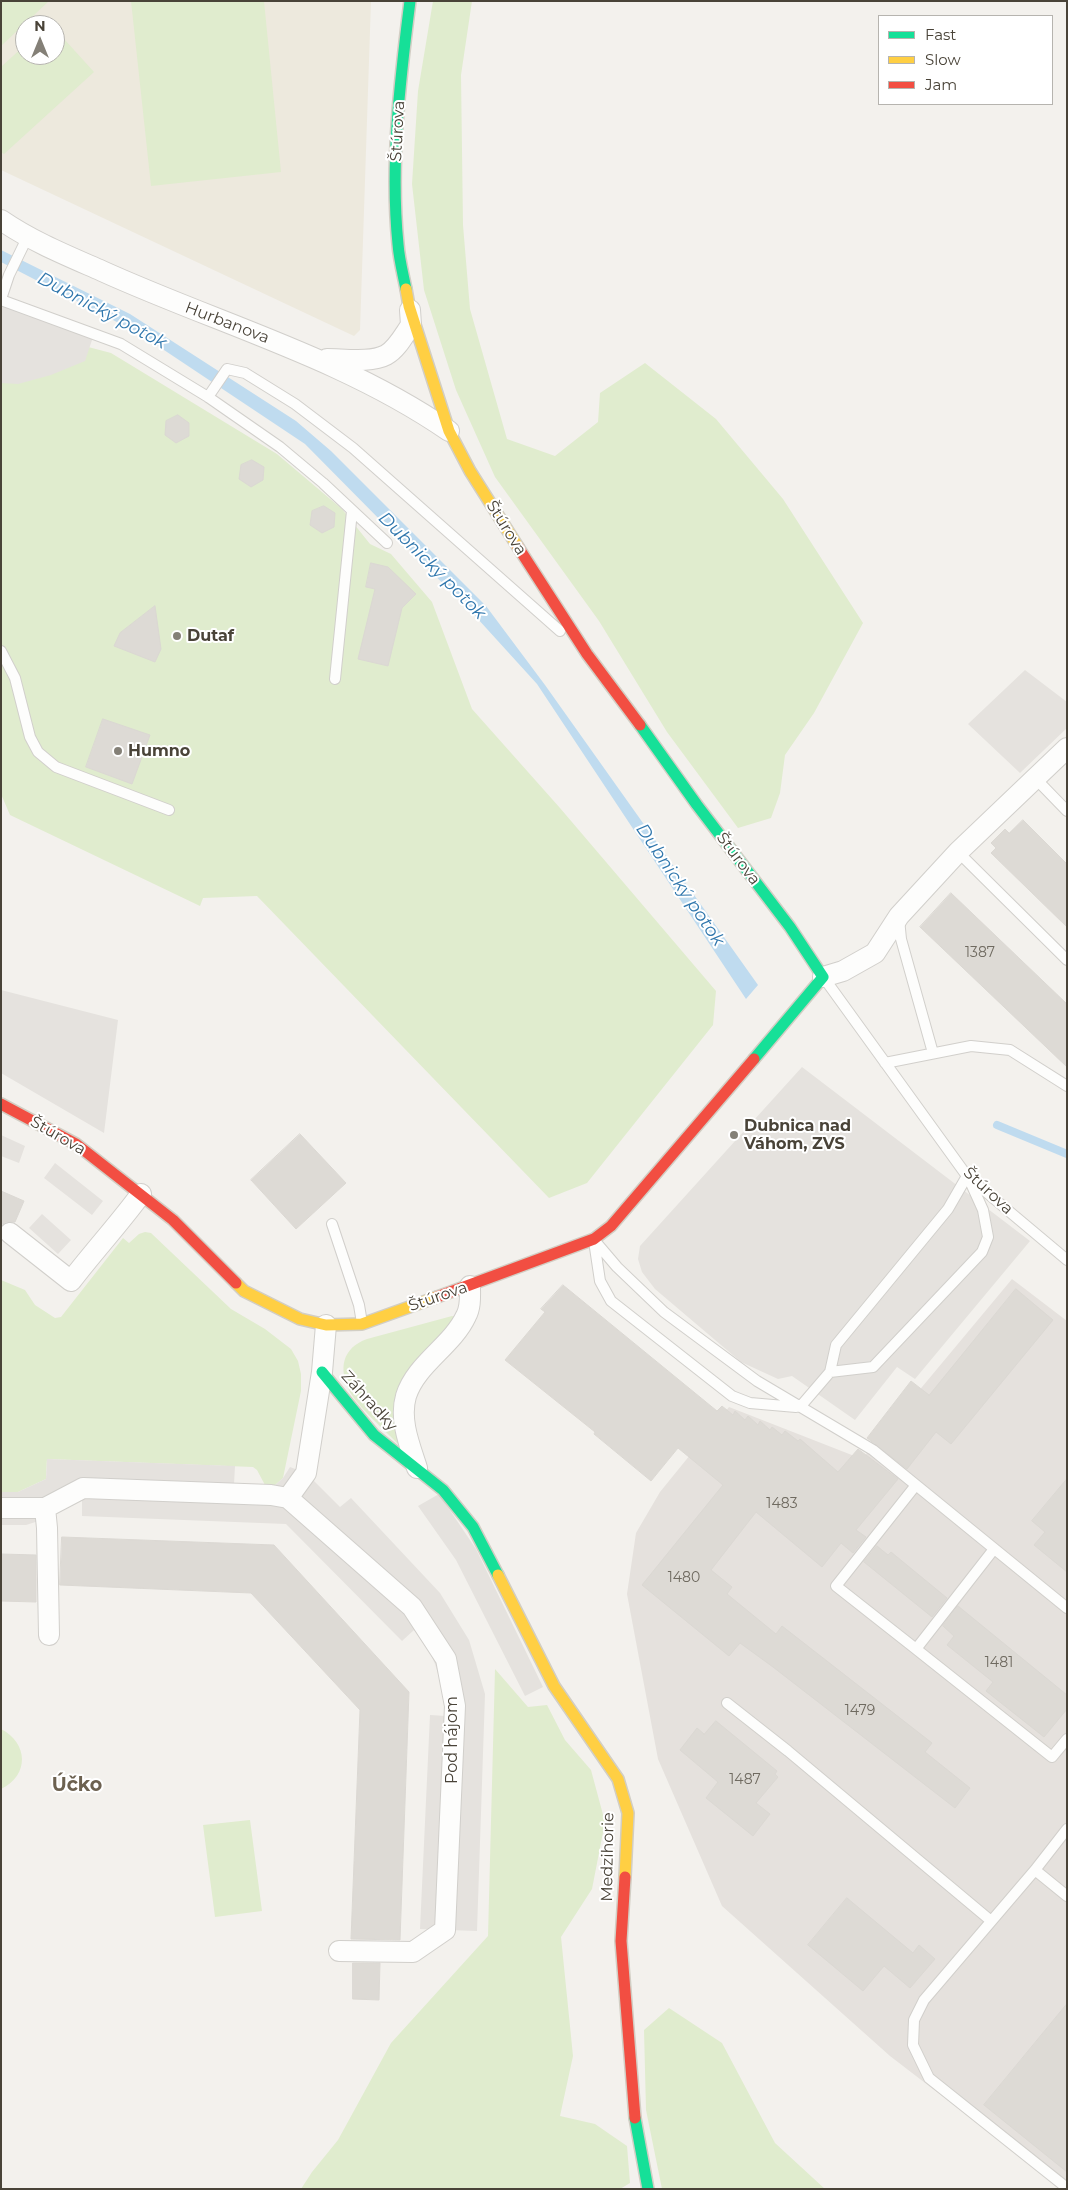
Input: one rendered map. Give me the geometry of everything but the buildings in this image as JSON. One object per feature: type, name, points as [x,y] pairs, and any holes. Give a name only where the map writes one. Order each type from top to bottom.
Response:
[{"type":"street","name":"Štúrova","points":[[1,1104],[76,1144],[141,1194],[172,1220],[244,1291],[300,1318],[326,1325],[362,1324],[594,1239],[611,1226],[823,977],[790,927],[587,654],[470,471],[449,431],[409,306],[398,244],[396,190],[401,73],[410,1]]},
{"type":"street","name":"Hurbanova","points":[[1,220],[24,246],[318,358],[384,390],[449,431]]},
{"type":"street","points":[[318,358],[359,360],[385,355],[398,344],[411,325],[409,306]]},
{"type":"street","points":[[823,977],[843,971],[875,953],[899,916],[958,852],[1067,748]]},
{"type":"street","points":[[10,1233],[72,1281],[91,1254],[121,1222],[141,1194]]},
{"type":"street","points":[[417,1468],[406,1432],[406,1397],[416,1377],[467,1316],[470,1286]]},
{"type":"street","points":[[1,1508],[45,1508],[83,1488],[288,1498],[306,1473],[322,1372],[326,1325]]},
{"type":"street","name":"Záhradky","points":[[322,1372],[374,1435],[417,1468]]},
{"type":"street","name":"Medzihorie","points":[[417,1468],[443,1490],[474,1527],[554,1686],[618,1779],[628,1813],[621,1941],[635,2121],[648,2189]]},
{"type":"street","name":"Pod hájom","points":[[288,1498],[412,1607],[446,1658],[455,1706],[445,1930],[413,1952],[339,1951]]},
{"type":"street","points":[[45,1508],[47,1528],[48,1635]]},
{"type":"lane","points":[[24,246],[9,275],[1,300],[121,344],[208,395],[280,447],[323,482],[387,543]]},
{"type":"lane","points":[[208,395],[227,368],[245,373],[295,404],[353,448],[587,654]]},
{"type":"lane","points":[[335,679],[352,511]]},
{"type":"lane","points":[[1,651],[15,678],[30,738],[38,752],[56,767],[170,810]]},
{"type":"lane","points":[[1035,778],[1067,810]]},
{"type":"lane","points":[[958,852],[1067,960]]},
{"type":"lane","points":[[899,916],[901,939],[933,1053]]},
{"type":"lane","name":"Štúrova","points":[[823,977],[967,1176],[1067,1260]]},
{"type":"lane","points":[[885,1063],[971,1046],[1010,1050],[1067,1086]]},
{"type":"lane","points":[[800,1407],[830,1372],[836,1344],[948,1209],[967,1176]]},
{"type":"lane","points":[[830,1372],[873,1367],[982,1252],[988,1237],[983,1210],[967,1176]]},
{"type":"lane","points":[[332,1224],[359,1305],[362,1324]]},
{"type":"lane","points":[[594,1239],[600,1281],[611,1301],[629,1316],[732,1396],[750,1403],[800,1407]]},
{"type":"lane","points":[[594,1239],[617,1267],[664,1312],[757,1381],[873,1450],[1067,1608]]},
{"type":"lane","points":[[916,1485],[836,1586],[1052,1757],[1067,1739]]},
{"type":"lane","points":[[916,1649],[994,1549]]},
{"type":"lane","points":[[727,1703],[788,1751],[990,1920]]},
{"type":"lane","points":[[1067,1829],[924,2000],[914,2020],[913,2045],[929,2078],[1067,2188]]},
{"type":"lane","points":[[1034,1870],[1067,1896]]},
{"type":"shaded area","points":[[1,1],[371,1],[360,330],[354,336],[1,170]]},
{"type":"shaded area","points":[[1,300],[94,334],[85,361],[51,375],[18,384],[1,383]]},
{"type":"shaded area","points":[[1025,670],[1067,702],[1067,728],[1020,773],[968,724]]},
{"type":"shaded area","points":[[1,990],[118,1020],[104,1133],[1,1073]]},
{"type":"shaded area","points":[[802,1067],[1030,1241],[915,1379],[897,1367],[855,1420],[792,1376],[778,1379],[741,1362],[655,1289],[642,1272],[638,1259],[640,1246]]},
{"type":"shaded area","points":[[1,1135],[25,1146],[19,1163],[1,1156]]},
{"type":"shaded area","points":[[55,1163],[103,1201],[92,1215],[44,1178]]},
{"type":"shaded area","points":[[42,1214],[71,1240],[58,1254],[29,1228]]},
{"type":"shaded area","points":[[1012,1279],[1067,1321],[1067,2189],[1063,2189],[890,2056],[722,1906],[658,1759],[627,1594],[636,1533],[660,1492],[729,1407],[862,1459]]},
{"type":"shaded area","points":[[47,1459],[235,1466],[234,1484],[274,1486],[283,1478],[290,1467],[306,1473],[340,1507],[351,1498],[440,1593],[469,1640],[485,1694],[477,1931],[420,1929],[430,1715],[446,1716],[441,1684],[435,1664],[426,1644],[414,1630],[402,1641],[286,1524],[82,1516],[82,1499],[51,1517],[26,1525],[1,1525],[1,1492],[18,1492],[46,1479]]},
{"type":"shaded area","points":[[439,1494],[476,1549],[543,1687],[525,1696],[456,1560],[418,1506]]},
{"type":"green space","points":[[1,1],[49,1],[34,15],[15,15],[15,33],[1,46]]},
{"type":"green space","points":[[131,1],[264,1],[281,172],[151,186]]},
{"type":"green space","points":[[433,1],[472,1],[461,75],[463,225],[470,309],[507,439],[555,456],[598,422],[600,393],[645,363],[716,419],[783,499],[863,623],[814,713],[785,755],[780,793],[771,818],[738,828],[667,732],[599,621],[495,477],[456,390],[424,290],[412,184],[418,91]]},
{"type":"green space","points":[[65,40],[94,72],[4,154],[1,152],[1,67],[15,54],[15,65],[65,65]]},
{"type":"green space","points":[[1,324],[111,353],[277,454],[342,509],[370,544],[391,554],[432,602],[472,709],[560,808],[716,991],[713,1025],[587,1183],[549,1198],[257,896],[203,898],[200,906],[10,815],[1,794]]},
{"type":"green space","points":[[151,1233],[231,1309],[265,1329],[291,1349],[298,1361],[301,1374],[301,1391],[283,1478],[274,1486],[265,1485],[257,1470],[253,1467],[47,1459],[46,1479],[18,1492],[1,1492],[1,1280],[25,1290],[35,1305],[55,1318],[61,1317],[123,1238],[129,1243],[139,1234]]},
{"type":"green space","points":[[452,1316],[456,1317],[395,1404],[395,1430],[400,1446],[353,1398],[344,1375],[347,1354],[352,1348],[367,1339]]},
{"type":"green space","points":[[495,1669],[528,1707],[547,1705],[565,1740],[591,1770],[605,1822],[592,1889],[561,1937],[573,2056],[560,2116],[595,2124],[627,2146],[630,2183],[620,2189],[301,2189],[338,2140],[391,2043],[488,1936]]},
{"type":"green space","points":[[1,1729],[16,1742],[21,1750],[22,1759],[21,1768],[17,1776],[1,1789]]},
{"type":"green space","points":[[250,1820],[262,1911],[215,1917],[203,1825]]},
{"type":"green space","points":[[669,2008],[722,2043],[775,2143],[825,2189],[662,2189],[646,2110],[644,2030]]},
{"type":"water","points":[[1,250],[130,314],[296,421],[331,451],[486,606],[545,685],[758,985],[746,999],[537,684],[477,618],[305,444],[140,334],[1,262]]},
{"type":"waterway","name":"Dubnický potok","points":[[997,1125],[1067,1154]]},
{"type":"traffic: fast","points":[[406,289],[399,250],[395,183],[397,122],[410,1]]},
{"type":"traffic: fast","points":[[640,725],[697,805],[790,927],[823,977],[754,1059]]},
{"type":"traffic: fast","points":[[322,1372],[374,1435],[443,1490],[473,1527],[498,1575]]},
{"type":"traffic: fast","points":[[635,2118],[648,2189]]},
{"type":"traffic: slow","points":[[406,289],[409,306],[449,431],[470,471],[518,547]]},
{"type":"traffic: slow","points":[[236,1283],[244,1291],[300,1319],[326,1325],[362,1324],[437,1297]]},
{"type":"traffic: slow","points":[[498,1575],[554,1686],[618,1779],[628,1813],[625,1877]]},
{"type":"traffic: jam","points":[[518,547],[587,654],[640,725]]},
{"type":"traffic: jam","points":[[437,1297],[594,1239],[611,1226],[754,1059]]},
{"type":"traffic: jam","points":[[1,1104],[76,1144],[173,1220],[236,1283]]},
{"type":"traffic: jam","points":[[625,1877],[621,1941],[635,2118]]},
{"type":"place","name":"Dutaf","points":[[177,636]]},
{"type":"place","name":"Humno","points":[[118,751]]},
{"type":"place","name":"Dubnica nad Váhom, ZVS","points":[[734,1135]]},
{"type":"district","name":"Účko","points":[[77,1785]]}]
